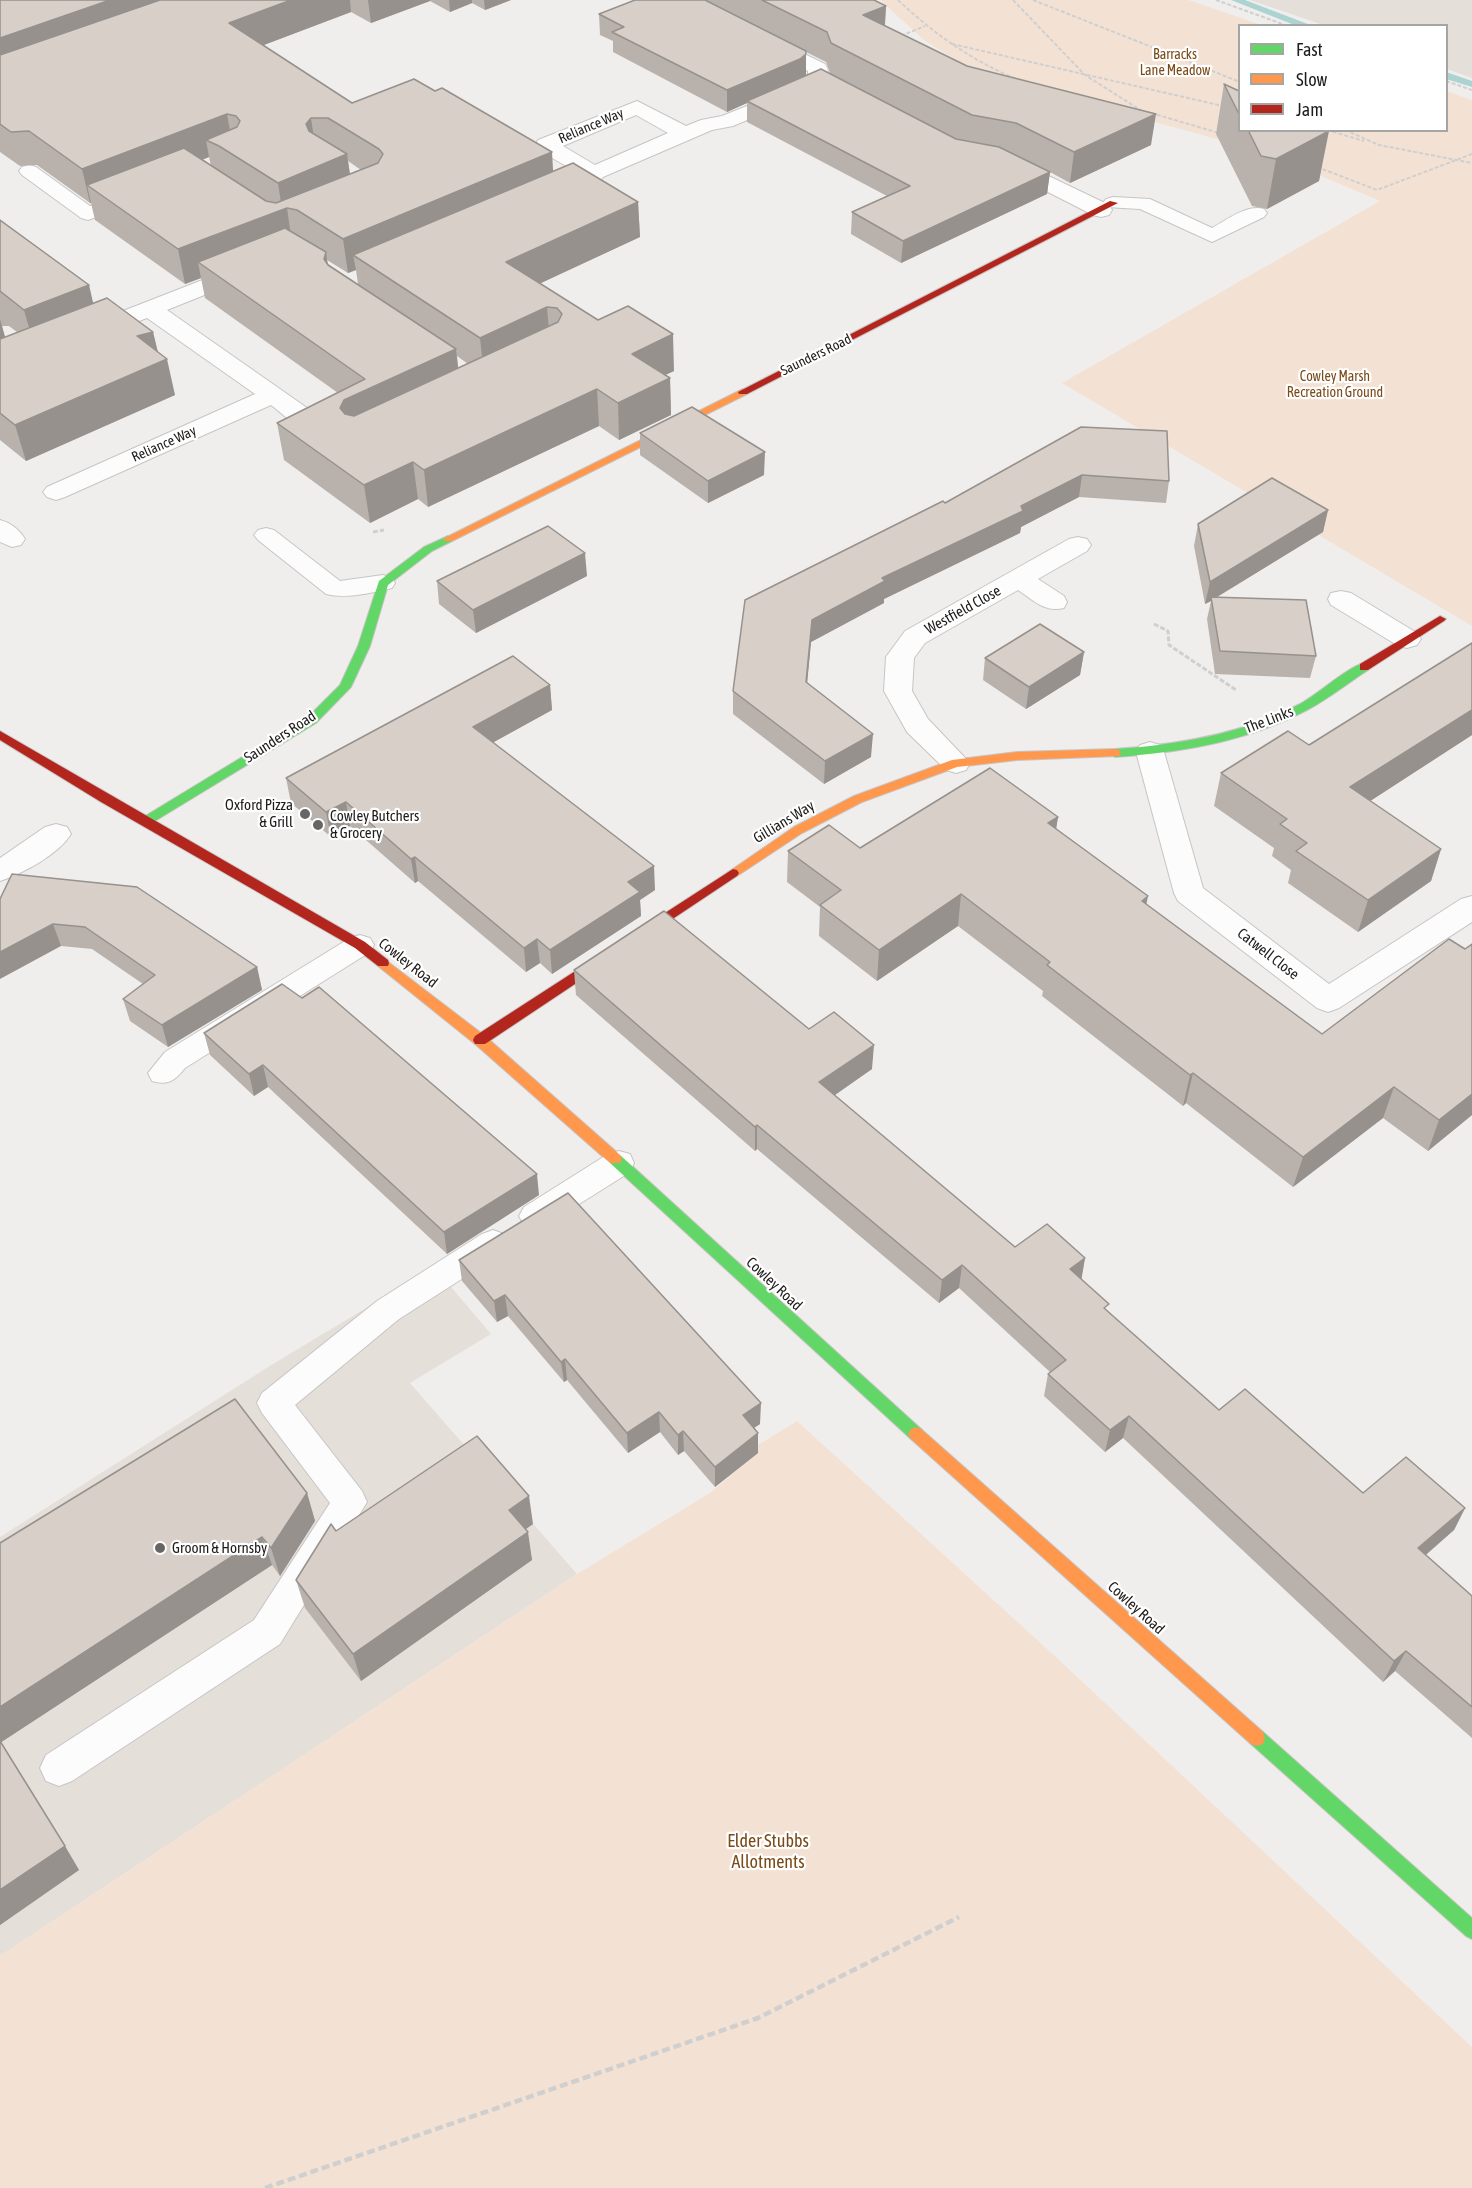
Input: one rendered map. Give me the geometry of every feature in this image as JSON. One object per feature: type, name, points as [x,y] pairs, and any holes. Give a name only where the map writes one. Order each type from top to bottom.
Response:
[{"type":"street","points":[[747,32],[818,68],[818,78]]},
{"type":"street","points":[[818,78],[839,89]]},
{"type":"street","points":[[534,205],[589,182],[594,173],[708,124],[726,122],[808,86],[818,78]]},
{"type":"street","name":"Reliance Way","points":[[594,173],[546,145],[637,107],[685,134]]},
{"type":"street","points":[[985,156],[1004,160],[1107,206]]},
{"type":"street","name":"Saunders Road","points":[[146,821],[312,720],[345,687],[364,646],[383,583],[428,549],[930,298],[1107,206]]},
{"type":"street","points":[[74,339],[271,260]]},
{"type":"street","points":[[149,308],[321,429]]},
{"type":"street","name":"Reliance Way","points":[[56,492],[272,395]]},
{"type":"street","name":"Westfield Close","points":[[956,762],[917,725],[898,691],[900,657],[915,637],[1078,545]]},
{"type":"street","name":"Westfield Close","points":[[1019,578],[1054,602]]},
{"type":"street","points":[[1341,599],[1407,639]]},
{"type":"street","name":"The Links","points":[[1150,752],[1228,735],[1295,711],[1440,619]]},
{"type":"street","name":"Cowley Road","points":[[0,735],[105,799],[360,945],[480,1040],[619,1163],[802,1333],[1472,1930]]},
{"type":"street","name":"Gillians Way","points":[[480,1040],[798,830],[858,799],[956,762],[1017,756],[1150,752]]},
{"type":"street","name":"Catwell Close","points":[[1150,752],[1190,893],[1328,1000],[1472,906]]},
{"type":"street","points":[[0,870],[16,862],[56,834]]},
{"type":"lane","points":[[29,171],[88,214],[151,189]]},
{"type":"lane","name":"Saunders Road","points":[[1107,206],[1143,203],[1212,236],[1257,213]]},
{"type":"lane","name":"Saunders Road","points":[[266,535],[335,589],[383,583]]},
{"type":"lane","points":[[163,1073],[175,1060],[360,945]]},
{"type":"lane","points":[[59,1768],[267,1632],[350,1502],[274,1403],[388,1310],[619,1163]]},
{"type":"path","points":[[898,0],[925,26],[988,69],[1019,80]]},
{"type":"path","points":[[1013,0],[1085,75],[1142,111]]},
{"type":"path","points":[[1033,0],[1238,82]]},
{"type":"path","points":[[1216,0],[1282,24]]},
{"type":"path","points":[[893,40],[925,26]]},
{"type":"path","points":[[949,43],[1228,107]]},
{"type":"path","points":[[1448,82],[1472,90]]},
{"type":"path","points":[[1131,108],[1221,134]]},
{"type":"path","points":[[1136,120],[1142,111]]},
{"type":"path","points":[[1334,132],[1379,145],[1472,163]]},
{"type":"path","points":[[1350,132],[1379,145]]},
{"type":"path","points":[[1311,164],[1377,190],[1472,154]]},
{"type":"path","points":[[1154,624],[1168,632],[1169,645],[1276,717]]},
{"type":"path","points":[[265,2188],[758,2018],[959,1917]]},
{"type":"shaded area","points":[[1250,0],[1472,0],[1472,78],[1448,69],[1448,24],[1320,24]]},
{"type":"shaded area","points":[[434,1267],[491,1334],[410,1383],[577,1574],[0,1956],[0,1537],[273,1364]]},
{"type":"green space","name":"Cowley Marsh Recreation Ground","points":[[880,0],[1189,0],[1258,24],[1238,24],[1238,132],[1448,132],[1448,91],[1472,100],[1472,626],[1062,383],[1380,201],[1264,152],[976,73],[924,40]]},
{"type":"green space","name":"Elder Stubbs Allotments","points":[[797,1421],[1057,1658],[1472,2047],[1472,2188],[0,2188],[0,1956],[577,1574],[710,1493],[758,1453],[753,1448]]},
{"type":"building","points":[[0,0],[110,0],[0,38]]},
{"type":"building","points":[[160,0],[291,0],[229,23],[352,103],[414,79],[435,91],[442,88],[552,152],[343,239],[297,210],[287,208],[178,249],[87,185],[184,148],[266,201],[276,203],[378,163],[383,154],[379,149],[328,118],[311,118],[306,124],[309,131],[347,154],[278,183],[206,140],[237,127],[240,121],[236,116],[227,114],[82,169],[29,131],[11,132],[0,124],[0,55]]},
{"type":"building","points":[[635,0],[705,0],[806,51],[806,54],[800,59],[727,90],[612,32],[624,27],[599,14]]},
{"type":"building","points":[[762,0],[874,0],[886,6],[863,15],[967,66],[1156,114],[1074,152],[1016,123],[972,115],[831,43],[827,32]]},
{"type":"building","points":[[821,69],[956,139],[999,147],[1050,172],[903,241],[852,212],[910,186],[747,101]]},
{"type":"building","points":[[1224,84],[1238,91],[1238,112]]},
{"type":"building","points":[[1249,132],[1327,132],[1276,159],[1261,156]]},
{"type":"building","points":[[573,163],[638,202],[506,262],[598,320],[628,306],[673,334],[632,354],[670,378],[618,403],[597,389],[424,470],[413,462],[364,485],[277,423],[365,379],[198,262],[285,228],[326,252],[324,259],[328,265],[456,349],[344,400],[340,408],[345,414],[354,416],[558,322],[562,314],[557,308],[547,307],[480,338],[353,255]]},
{"type":"building","points":[[0,220],[89,285],[24,310],[0,291]]},
{"type":"building","points":[[107,298],[153,332],[137,336],[167,359],[15,425],[0,413],[0,339]]},
{"type":"building","points":[[692,407],[765,452],[708,481],[640,433]]},
{"type":"building","points":[[1081,427],[1167,431],[1169,481],[1082,475],[1021,506],[1023,511],[882,578],[885,581],[812,620],[806,682],[873,734],[825,761],[733,691],[745,600],[943,501],[945,503]]},
{"type":"building","points":[[1272,478],[1328,510],[1210,582],[1198,524]]},
{"type":"building","points":[[548,526],[585,553],[473,610],[437,581]]},
{"type":"building","points":[[1211,597],[1306,600],[1316,656],[1220,651]]},
{"type":"building","points":[[1040,624],[1084,652],[1029,687],[985,658]]},
{"type":"building","points":[[1472,643],[1472,710],[1350,787],[1441,849],[1368,900],[1296,851],[1307,843],[1280,824],[1287,819],[1221,773],[1288,731],[1309,745]]},
{"type":"building","points":[[513,656],[550,685],[473,727],[654,866],[628,882],[640,892],[550,950],[537,939],[524,948],[415,857],[411,859],[346,802],[326,812],[286,778]]},
{"type":"building","points":[[990,768],[1058,817],[1048,823],[1148,896],[1142,901],[1322,1034],[1449,939],[1465,949],[1472,944],[1472,1094],[1439,1120],[1394,1087],[1303,1157],[1193,1073],[1190,1075],[1047,965],[1050,962],[961,894],[879,950],[820,905],[841,890],[788,851],[829,825],[860,848]]},
{"type":"building","points":[[12,874],[137,887],[257,967],[162,1025],[123,999],[155,975],[85,927],[53,924],[0,952],[0,899]]},
{"type":"building","points":[[664,911],[809,1029],[834,1012],[874,1045],[819,1082],[1015,1247],[1047,1224],[1085,1258],[1070,1269],[1109,1304],[1104,1308],[1219,1410],[1245,1389],[1363,1493],[1406,1457],[1465,1508],[1418,1548],[1472,1596],[1472,1707],[1406,1651],[1394,1661],[1129,1416],[1110,1430],[1048,1374],[1066,1360],[962,1265],[942,1280],[757,1125],[755,1127],[574,970]]},
{"type":"building","points":[[282,984],[302,998],[319,987],[537,1174],[444,1232],[263,1065],[249,1074],[204,1033]]},
{"type":"building","points":[[568,1193],[761,1403],[743,1415],[758,1433],[715,1467],[683,1431],[678,1435],[659,1412],[627,1433],[565,1359],[561,1362],[505,1295],[494,1301],[459,1260]]},
{"type":"building","points":[[235,1399],[307,1493],[271,1548],[262,1537],[0,1707],[0,1543]]},
{"type":"building","points":[[477,1436],[529,1496],[509,1510],[528,1532],[353,1654],[296,1580],[331,1524],[336,1531]]},
{"type":"building","points":[[0,1741],[65,1846],[0,1890]]},
{"type":"waterway","points":[[1236,0],[1302,24]]},
{"type":"waterway","points":[[1448,76],[1472,84]]},
{"type":"traffic: fast","points":[[146,821],[312,720],[345,687],[364,646],[383,583],[428,549],[448,539]]},
{"type":"traffic: fast","points":[[1115,753],[1138,752],[1206,741],[1273,721],[1303,708],[1364,667]]},
{"type":"traffic: fast","points":[[615,1159],[916,1434]]},
{"type":"traffic: fast","points":[[1257,1738],[1472,1930]]},
{"type":"traffic: slow","points":[[448,539],[743,392]]},
{"type":"traffic: slow","points":[[733,873],[798,830],[858,799],[956,763],[1017,756],[1115,753]]},
{"type":"traffic: slow","points":[[383,963],[480,1040],[615,1159]]},
{"type":"traffic: slow","points":[[916,1434],[1257,1738]]},
{"type":"traffic: jam","points":[[743,392],[1113,203]]},
{"type":"traffic: jam","points":[[1364,667],[1440,619]]},
{"type":"traffic: jam","points":[[0,735],[105,799],[360,945],[383,963]]},
{"type":"traffic: jam","points":[[480,1040],[733,873]]},
{"type":"place","name":"Oxford Pizza & Grill","points":[[305,814]]},
{"type":"place","name":"Cowley Butchers & Grocery","points":[[318,825]]},
{"type":"place","name":"Groom & Hornsby","points":[[160,1548]]},
{"type":"park label","name":"Barracks Lane Meadow","points":[[1175,64]]}]
